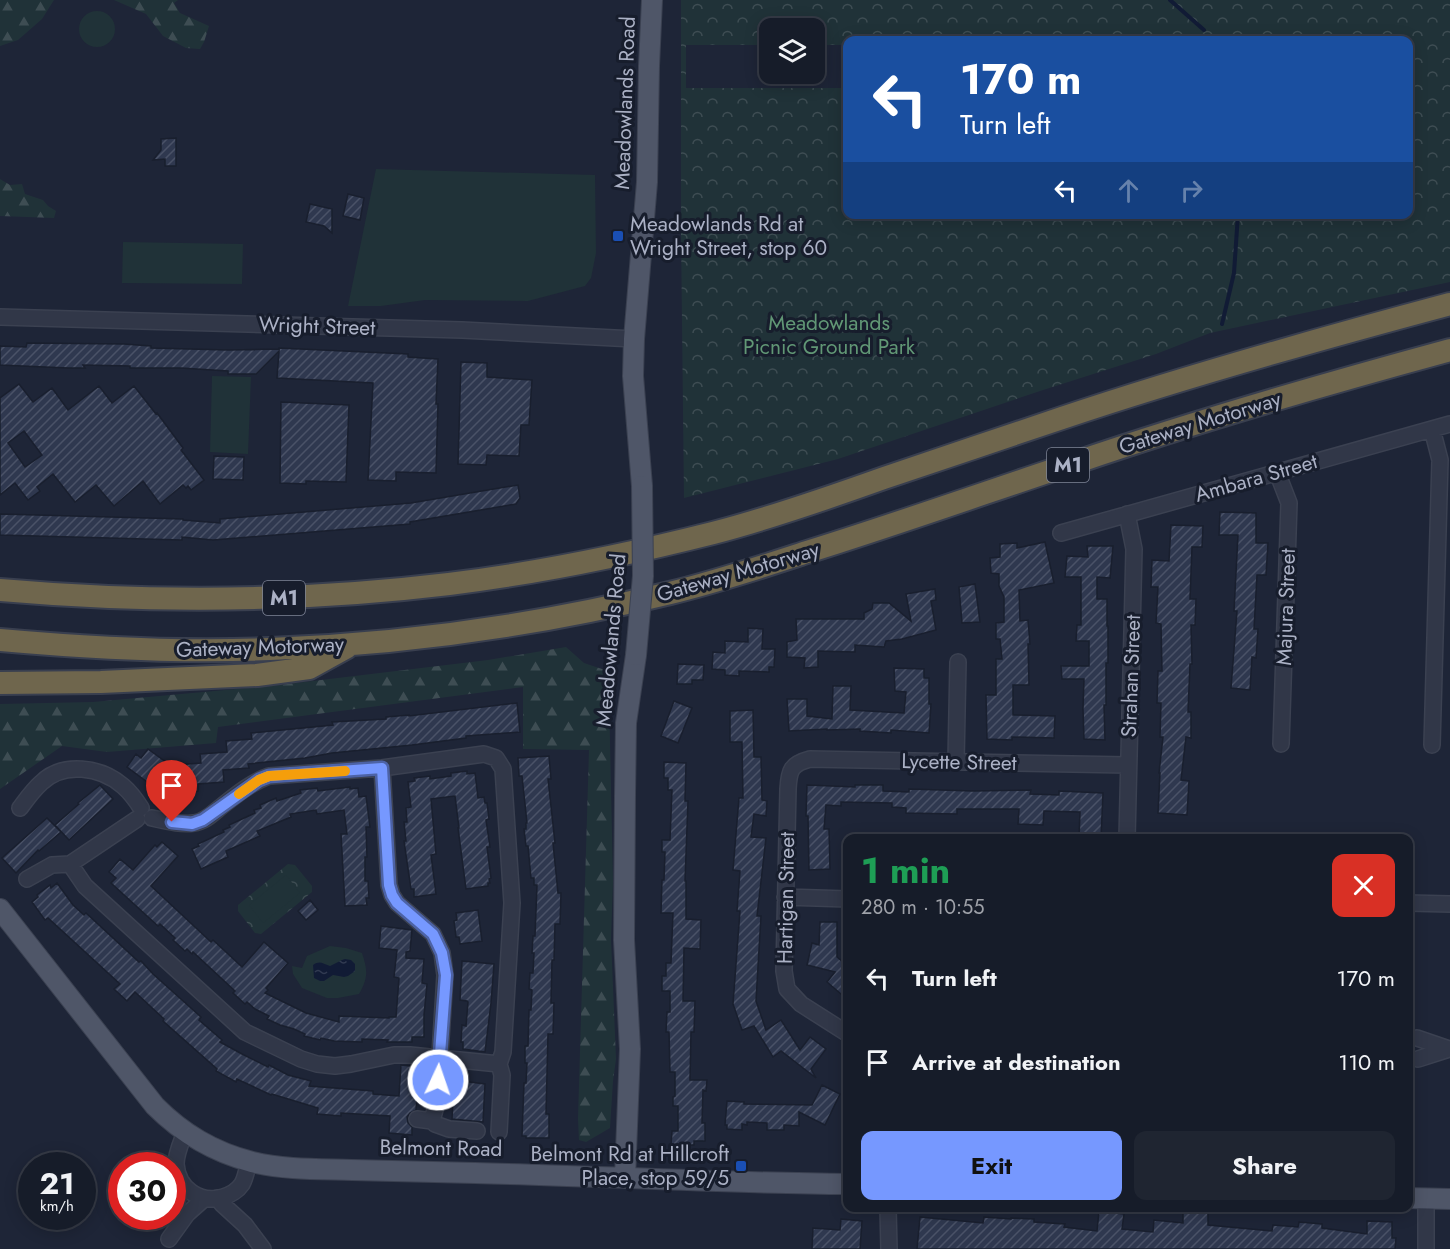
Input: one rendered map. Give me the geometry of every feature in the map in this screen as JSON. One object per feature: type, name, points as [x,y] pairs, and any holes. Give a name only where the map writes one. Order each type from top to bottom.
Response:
[{"type":"highway","name":"M1","points":[[0,590],[149,599],[285,598],[449,584],[567,566],[718,531],[797,508],[1144,391],[1244,360],[1450,304]]},
{"type":"highway","name":"Gateway Motorway","points":[[0,640],[141,650],[270,649],[429,636],[538,621],[729,577],[841,542],[1169,431],[1450,350]]},
{"type":"highway","points":[[0,683],[113,682],[257,675],[309,668],[353,643]]},
{"type":"main road","name":"Meadowlands Road","points":[[625,1178],[630,1049],[624,940],[625,786],[627,723],[644,576],[642,486],[633,376],[647,182],[652,0]]},
{"type":"main road","name":"Belmont Road","points":[[0,909],[155,1106],[185,1132],[220,1151],[249,1161],[314,1169],[843,1184]]},
{"type":"main road","points":[[1417,1198],[1450,1199]]},
{"type":"street","name":"Wright Street","points":[[0,317],[462,330],[634,339]]},
{"type":"street","name":"Ambara Street","points":[[1061,533],[1450,424]]},
{"type":"street","points":[[1432,429],[1440,460],[1432,745]]},
{"type":"street","name":"Majura Street","points":[[1276,472],[1289,503],[1281,744]]},
{"type":"street","name":"Strahan Street","points":[[1126,514],[1134,549],[1127,834]]},
{"type":"street","points":[[956,761],[958,662]]},
{"type":"street","points":[[20,808],[41,782],[53,774],[80,769],[92,770],[124,786],[143,815],[183,824],[198,822],[211,815],[259,780],[269,776],[382,768],[484,754],[496,758],[503,769],[512,903],[503,1052],[499,1064],[502,1075],[499,1132]]},
{"type":"street","name":"Lycette Street","points":[[792,767],[800,761],[810,759],[1128,765]]},
{"type":"street","name":"Hartigan Street","points":[[792,767],[789,776],[785,897],[784,971],[787,989],[801,1004],[843,1031]]},
{"type":"street","points":[[382,768],[389,885],[392,895],[402,908],[433,934],[442,953],[446,975],[437,1102],[424,1120],[449,1129],[477,1131]]},
{"type":"street","points":[[27,879],[52,865],[70,864],[143,815]]},
{"type":"street","points":[[70,864],[85,886],[245,1032],[301,1059],[335,1066],[410,1055],[499,1064]]},
{"type":"street","points":[[785,897],[843,899]]},
{"type":"street","points":[[1413,903],[1450,904]]},
{"type":"street","points":[[1417,1038],[1450,1049]]},
{"type":"street","points":[[1418,1059],[1450,1049]]},
{"type":"street","points":[[178,1152],[185,1132]]},
{"type":"street","points":[[167,1244],[187,1214],[211,1199],[232,1193],[238,1188],[245,1177],[249,1161]]},
{"type":"street","points":[[186,1186],[191,1192],[211,1199],[245,1224],[263,1249]]},
{"type":"street","points":[[238,1188],[245,1224]]},
{"type":"street","points":[[1417,1198],[1426,1249]]},
{"type":"street","points":[[888,1212],[889,1249]]},
{"type":"green space","points":[[0,0],[54,0],[42,19],[18,40],[0,46]]},
{"type":"green space","points":[[114,0],[178,0],[174,3],[180,13],[209,26],[204,42],[200,49],[186,48],[163,36],[146,14]]},
{"type":"green space","name":"Meadowlands Picnic Ground Park","points":[[681,0],[1450,0],[1450,282],[1210,333],[1156,354],[838,459],[684,498]]},
{"type":"green space","points":[[97,11],[110,16],[115,29],[110,42],[97,47],[84,42],[79,29],[84,16]]},
{"type":"green space","points":[[376,169],[595,175],[596,253],[591,278],[585,286],[528,301],[425,300],[381,306],[348,306]]},
{"type":"green space","points":[[0,179],[10,185],[22,184],[25,194],[43,200],[56,211],[54,218],[0,216]]},
{"type":"green space","points":[[123,242],[243,244],[242,284],[122,283]]},
{"type":"green space","points":[[212,376],[251,377],[248,454],[210,452]]},
{"type":"green space","points":[[566,647],[584,663],[611,672],[609,696],[613,881],[611,939],[616,1059],[610,1128],[586,1142],[579,1140],[578,1119],[589,750],[523,749],[523,687],[218,727],[216,743],[107,752],[62,746],[0,789],[0,704],[93,702],[271,686],[488,660]]},
{"type":"green space","points":[[288,864],[295,865],[312,886],[312,892],[261,934],[255,933],[238,911],[238,905]]},
{"type":"green space","points":[[286,875],[300,893],[263,923],[249,905]]},
{"type":"green space","points":[[330,946],[362,953],[366,974],[359,994],[327,998],[302,988],[293,974],[292,966],[302,968],[307,956]]},
{"type":"water","points":[[345,959],[355,964],[355,971],[348,976],[333,975],[324,981],[314,978],[313,965],[320,963],[330,966]]},
{"type":"building","points":[[176,138],[176,166],[165,166],[165,159],[153,160],[161,150],[161,139]]},
{"type":"building","points":[[348,194],[364,198],[360,220],[343,216]]},
{"type":"building","points":[[310,204],[332,209],[332,233],[324,226],[306,222]]},
{"type":"building","points":[[27,343],[124,344],[151,346],[151,348],[228,350],[279,348],[408,354],[408,357],[438,359],[436,473],[396,472],[396,481],[368,480],[373,383],[277,378],[279,351],[256,374],[228,374],[228,371],[181,368],[130,368],[130,366],[83,365],[85,368],[68,368],[0,365],[0,346],[26,347]]},
{"type":"building","points":[[461,362],[487,363],[487,377],[532,380],[529,425],[521,425],[519,456],[487,455],[486,465],[458,464]]},
{"type":"building","points":[[19,384],[33,402],[52,388],[68,410],[99,386],[112,403],[134,386],[157,413],[204,480],[191,490],[188,486],[186,488],[183,485],[160,504],[143,481],[114,506],[96,485],[75,502],[53,474],[37,487],[40,491],[28,500],[15,483],[0,495],[0,398]],"holes":[[[24,431],[42,455],[25,467],[8,443]]]},
{"type":"building","points":[[281,402],[349,405],[346,482],[280,483]]},
{"type":"building","points":[[214,456],[244,457],[243,480],[213,479]]},
{"type":"building","points":[[518,485],[520,498],[516,504],[410,522],[410,524],[213,540],[182,537],[182,540],[0,535],[0,514],[183,519],[220,523],[220,519],[411,503]]},
{"type":"building","points":[[1220,512],[1256,513],[1256,543],[1268,543],[1266,575],[1257,575],[1254,629],[1258,629],[1256,658],[1252,657],[1250,690],[1231,688],[1237,611],[1234,611],[1238,535],[1219,535]]},
{"type":"building","points":[[1171,525],[1203,526],[1202,547],[1192,547],[1190,599],[1196,599],[1195,625],[1191,625],[1192,664],[1190,664],[1188,712],[1191,712],[1191,738],[1186,737],[1181,780],[1189,781],[1187,815],[1158,813],[1163,737],[1160,737],[1161,703],[1157,703],[1158,671],[1162,671],[1161,624],[1156,623],[1158,587],[1151,587],[1152,560],[1169,561]]},
{"type":"building","points":[[1045,542],[1054,583],[1019,590],[1020,621],[1028,620],[1029,685],[1013,685],[1013,715],[1055,716],[1054,738],[987,739],[986,695],[996,695],[996,659],[1002,659],[1000,639],[996,639],[996,623],[1004,622],[1004,597],[999,586],[999,574],[991,573],[990,558],[1000,557],[1000,544],[1017,543],[1017,548]]},
{"type":"building","points":[[1087,546],[1113,546],[1110,578],[1097,577],[1097,599],[1107,599],[1108,663],[1106,663],[1106,705],[1104,705],[1105,740],[1084,739],[1084,679],[1062,679],[1061,666],[1089,666],[1089,641],[1076,641],[1077,625],[1081,625],[1081,577],[1065,577],[1067,556],[1088,557]]},
{"type":"building","points":[[975,584],[980,622],[962,623],[959,587]]},
{"type":"building","points":[[935,589],[936,600],[931,601],[936,630],[886,641],[884,647],[855,645],[855,652],[818,651],[818,667],[804,668],[805,658],[787,657],[787,642],[797,640],[796,619],[864,619],[864,613],[872,609],[873,603],[889,603],[911,621],[906,594]]},
{"type":"building","points":[[748,628],[763,629],[762,649],[775,649],[774,667],[769,667],[769,672],[739,671],[739,676],[725,675],[725,670],[712,669],[713,652],[725,653],[725,641],[748,642]]},
{"type":"building","points":[[678,664],[704,665],[703,680],[692,680],[692,684],[677,684]]},
{"type":"building","points":[[894,668],[924,669],[924,678],[929,678],[929,704],[931,704],[929,733],[891,730],[891,733],[860,731],[860,729],[789,731],[787,699],[807,699],[807,716],[832,719],[833,686],[851,686],[850,710],[904,713],[906,692],[895,691]]},
{"type":"building","points":[[674,701],[692,708],[678,743],[661,736]]},
{"type":"building","points":[[517,703],[520,732],[466,736],[466,738],[412,745],[248,764],[249,768],[223,770],[224,782],[198,784],[198,791],[176,793],[174,765],[201,763],[200,754],[227,752],[226,741],[252,739],[251,733],[333,725],[332,722],[386,719],[386,717]]},
{"type":"building","points":[[753,710],[754,757],[761,757],[762,800],[767,801],[766,816],[754,814],[751,837],[766,838],[757,916],[761,916],[756,1001],[766,1030],[781,1020],[800,1050],[810,1037],[826,1049],[811,1069],[816,1078],[781,1051],[773,1057],[754,1026],[742,1030],[733,1004],[740,911],[737,911],[740,871],[733,870],[739,798],[743,798],[742,742],[730,742],[730,711]]},
{"type":"building","points":[[148,749],[170,765],[154,787],[127,767],[136,754],[141,758]]},
{"type":"building","points":[[549,756],[551,779],[548,779],[555,843],[553,843],[558,893],[561,893],[560,924],[555,924],[554,960],[552,960],[553,1034],[548,1034],[546,1114],[549,1114],[549,1138],[526,1138],[522,1136],[527,1063],[525,1063],[525,1046],[528,1046],[529,1010],[531,1010],[532,990],[529,989],[530,973],[533,973],[534,953],[532,953],[537,885],[534,885],[534,878],[531,878],[528,846],[526,846],[524,829],[527,823],[518,758]]},
{"type":"building","points":[[664,762],[686,763],[685,801],[688,801],[686,919],[701,920],[700,949],[684,948],[683,1001],[695,1001],[694,1032],[691,1032],[690,1080],[707,1080],[706,1091],[703,1090],[702,1123],[705,1123],[705,1141],[694,1141],[694,1145],[671,1145],[672,1131],[678,1131],[678,1106],[673,1106],[675,1072],[670,1072],[669,1032],[666,1032],[667,1012],[670,1012],[670,991],[662,991],[662,976],[666,976],[666,963],[671,963],[673,913],[661,913],[665,852],[662,852],[662,840],[670,840],[672,790],[668,790],[668,778],[664,778]]},
{"type":"building","points":[[467,771],[467,774],[475,773],[478,798],[484,797],[487,803],[490,883],[488,886],[466,889],[455,796],[431,799],[436,854],[431,855],[436,894],[414,897],[404,841],[406,841],[404,822],[407,822],[406,808],[411,807],[408,782],[415,781],[414,778],[430,776],[430,779]]},
{"type":"building","points":[[100,785],[113,799],[69,840],[55,825]]},
{"type":"building","points":[[807,785],[855,787],[855,785],[883,785],[883,791],[909,792],[909,789],[1031,790],[1030,794],[1059,795],[1059,791],[1103,793],[1101,834],[1079,834],[1080,812],[1044,811],[1043,825],[1018,824],[1019,809],[957,809],[957,814],[906,813],[906,808],[892,807],[892,803],[841,802],[841,806],[826,805],[824,829],[829,829],[830,869],[809,870],[808,816],[806,816]]},
{"type":"building","points":[[350,787],[350,789],[358,788],[359,797],[366,796],[370,827],[366,827],[365,881],[368,881],[369,898],[366,898],[367,905],[345,906],[341,834],[347,834],[344,810],[317,814],[316,810],[290,814],[291,817],[257,831],[260,836],[226,851],[228,857],[201,869],[192,849],[224,832],[223,830],[230,827],[229,825],[255,813],[254,810],[261,808],[260,805],[276,798],[277,801],[301,793],[300,790],[317,788],[318,791]]},
{"type":"building","points":[[47,818],[61,832],[38,850],[16,873],[2,858]]},
{"type":"building","points":[[162,842],[178,856],[151,886],[211,942],[213,940],[242,967],[264,942],[288,963],[266,988],[268,990],[265,993],[306,1013],[339,1022],[339,1016],[396,1017],[399,978],[394,977],[397,950],[379,948],[381,926],[412,930],[410,951],[406,952],[406,958],[424,959],[422,983],[427,984],[424,1037],[412,1037],[412,1042],[362,1039],[362,1042],[334,1041],[321,1038],[320,1040],[304,1036],[305,1034],[267,1019],[269,1016],[247,1002],[245,1004],[233,993],[235,991],[193,952],[192,954],[187,949],[185,951],[160,924],[158,926],[111,883],[116,878],[109,872],[120,859],[133,870],[155,845],[157,847]]},
{"type":"building","points":[[57,883],[73,905],[84,915],[86,913],[139,962],[141,961],[201,1017],[199,1020],[222,1040],[220,1042],[242,1054],[288,1075],[311,1081],[309,1086],[373,1091],[373,1094],[399,1096],[401,1065],[421,1067],[421,1075],[424,1075],[423,1092],[421,1091],[421,1098],[417,1098],[416,1110],[407,1117],[412,1127],[412,1135],[389,1133],[390,1116],[317,1114],[318,1108],[271,1095],[237,1079],[236,1082],[216,1071],[217,1069],[163,1021],[164,1019],[135,992],[127,1001],[114,989],[120,984],[48,918],[45,920],[32,902],[50,885],[51,888]]},
{"type":"building","points":[[310,900],[318,910],[306,920],[298,911]]},
{"type":"building","points":[[478,910],[482,941],[460,944],[459,937],[456,937],[454,921],[457,920],[456,913]]},
{"type":"building","points":[[820,922],[837,922],[837,957],[843,962],[843,992],[841,994],[827,982],[835,972],[807,965],[812,943],[819,945]]},
{"type":"building","points":[[462,961],[494,964],[485,1052],[463,1049],[463,1042],[461,1042],[462,1025],[466,1026],[468,1002],[460,1000]]},
{"type":"building","points":[[454,1082],[485,1084],[483,1122],[452,1119]]},
{"type":"building","points":[[822,1085],[840,1094],[825,1125],[799,1112],[799,1126],[784,1125],[784,1130],[767,1130],[767,1123],[747,1122],[747,1125],[742,1124],[742,1130],[727,1129],[725,1125],[727,1101],[744,1102],[744,1104],[812,1105]]},
{"type":"building","points":[[1099,1212],[1124,1214],[1122,1229],[1153,1232],[1154,1220],[1183,1223],[1183,1212],[1208,1212],[1208,1225],[1272,1231],[1273,1225],[1298,1227],[1299,1222],[1322,1224],[1322,1228],[1367,1234],[1367,1221],[1392,1222],[1392,1238],[1396,1238],[1395,1249],[917,1249],[920,1217],[983,1223],[984,1217],[1034,1219],[1034,1222],[1065,1224],[1064,1227],[1097,1231]]},
{"type":"building","points":[[841,1219],[862,1221],[860,1249],[812,1249],[813,1228],[840,1230]]},
{"type":"waterway","points":[[1170,0],[1204,30]]},
{"type":"waterway","points":[[1222,324],[1234,273],[1238,219]]},
{"type":"slow traffic","points":[[239,794],[269,776],[345,771]]},
{"type":"place","name":"Meadowlands Rd at Wright Street, stop 60","points":[[618,236]]},
{"type":"place","name":"Belmont Rd at Hillcroft Place, stop 59/5","points":[[741,1166]]},
{"type":"route","points":[[172,822],[192,824],[203,820],[259,780],[269,776],[382,768],[389,885],[392,895],[402,908],[433,934],[442,953],[446,975],[438,1080]]}]
